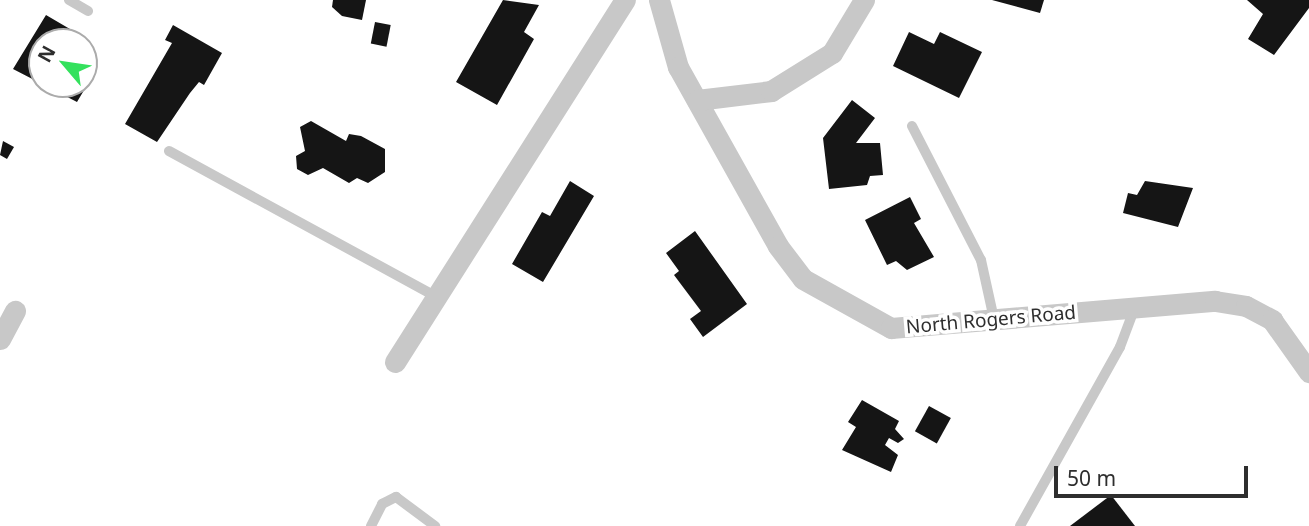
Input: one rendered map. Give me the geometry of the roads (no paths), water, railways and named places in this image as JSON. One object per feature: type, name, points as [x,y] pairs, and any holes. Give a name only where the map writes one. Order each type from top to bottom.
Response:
[{"type":"street","points":[[395,362],[625,0]]},
{"type":"street","name":"North Rogers Road","points":[[659,0],[678,67],[778,246],[803,279],[891,328],[1215,301],[1246,306],[1272,320],[1309,372]]},
{"type":"street","points":[[697,100],[771,91],[832,54],[864,0]]},
{"type":"street","points":[[0,339],[15,312]]},
{"type":"lane","points":[[69,0],[88,11]]},
{"type":"lane","points":[[912,126],[981,260],[993,320]]},
{"type":"lane","points":[[169,151],[437,296]]},
{"type":"lane","points":[[1020,526],[1120,347],[1135,307]]},
{"type":"lane","points":[[371,526],[382,504],[396,497],[435,526]]}]
